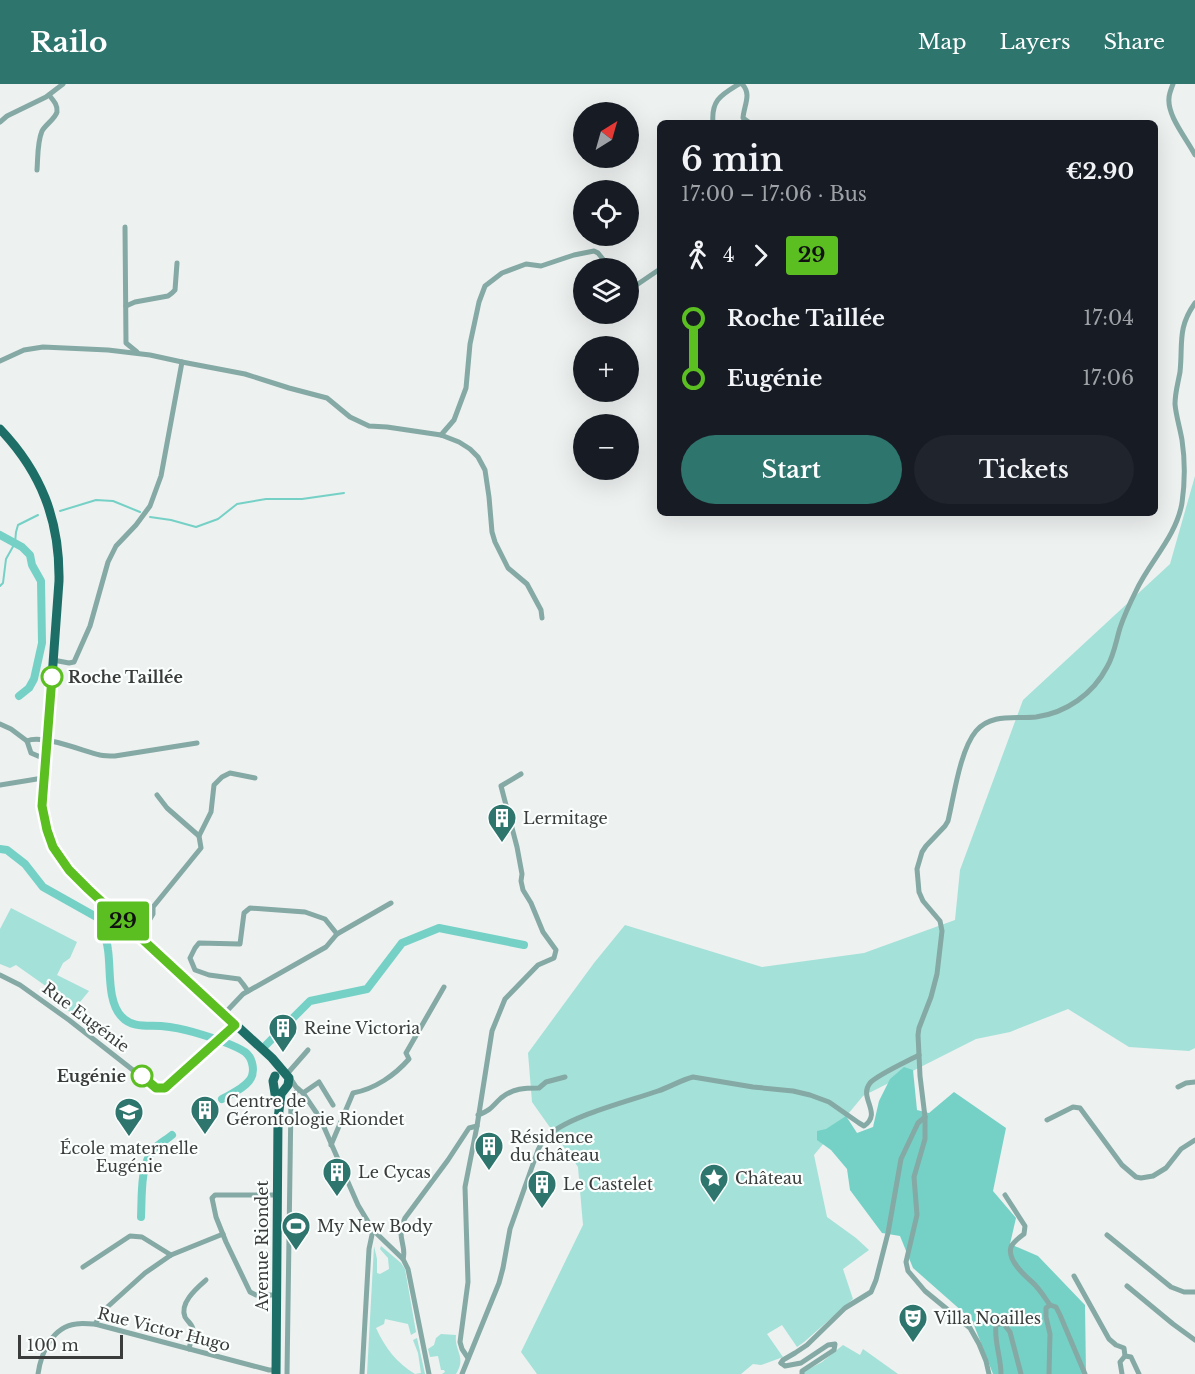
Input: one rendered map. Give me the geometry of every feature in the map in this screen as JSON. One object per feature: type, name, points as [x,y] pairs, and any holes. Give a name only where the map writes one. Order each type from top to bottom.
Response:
[{"type":"main road","points":[[0,429],[17,447],[39,481],[53,517],[60,560],[42,806],[53,847],[69,870],[272,1058],[288,1083]]},
{"type":"main road","name":"Avenue Riondet","points":[[276,1372],[278,1119],[282,1091],[288,1083]]},
{"type":"street","points":[[0,122],[49,95],[63,84]]},
{"type":"street","points":[[713,120],[714,106],[717,100],[740,84],[745,86],[748,93],[743,118],[746,120]]},
{"type":"street","points":[[1173,84],[1169,97],[1173,118],[1195,155]]},
{"type":"street","points":[[37,170],[42,132],[56,115],[57,109],[49,95]]},
{"type":"street","points":[[124,227],[126,343],[138,353]]},
{"type":"street","points":[[441,435],[454,420],[466,388],[470,344],[479,302],[485,286],[502,273],[526,264],[541,266],[594,251],[602,258]]},
{"type":"street","points":[[126,306],[172,293],[175,290],[177,262]]},
{"type":"street","points":[[639,283],[657,271]]},
{"type":"street","points":[[989,1374],[980,1344],[970,1328],[925,1291],[908,1271],[906,1262],[916,1215],[914,1177],[925,1139],[919,1028],[937,974],[942,931],[940,921],[923,902],[919,892],[917,869],[926,846],[948,821],[957,777],[974,733],[982,725],[999,718],[1037,717],[1073,705],[1086,695],[1107,667],[1120,627],[1136,590],[1146,571],[1165,545],[1178,519],[1183,493],[1184,463],[1175,404],[1180,371],[1182,331],[1185,319],[1195,303]]},
{"type":"street","points":[[0,361],[24,350],[43,347],[138,353],[245,374],[327,398],[350,417],[369,426],[441,435],[459,442],[478,457],[487,483],[495,542],[508,567],[527,584],[541,610],[542,618]]},
{"type":"street","points":[[53,660],[74,662],[90,626],[108,562],[116,546],[150,506],[160,476],[182,362]]},
{"type":"street","points":[[0,724],[27,741],[31,753],[45,759]]},
{"type":"street","points":[[27,741],[32,739],[46,741],[115,756],[197,743]]},
{"type":"street","points":[[140,936],[153,914],[153,907],[201,848],[200,836],[211,812],[214,785],[230,773],[255,778]]},
{"type":"street","points":[[468,1358],[460,1342],[468,1282],[465,1187],[492,1030],[505,999],[538,965],[554,958],[556,950],[543,932],[531,903],[522,890],[522,874],[517,847],[501,786],[521,774]]},
{"type":"street","points":[[0,785],[44,778]]},
{"type":"street","points":[[157,795],[167,808],[200,836]]},
{"type":"street","points":[[224,1014],[243,994],[326,947],[337,934],[391,903]]},
{"type":"street","points":[[248,991],[239,979],[209,975],[195,970],[190,958],[199,944],[240,944],[244,913],[250,908],[305,912],[325,919],[337,934]]},
{"type":"street","points":[[1,984],[2,976]]},
{"type":"street","name":"Rue Eugénie","points":[[2,976],[20,985],[52,1007],[160,1089],[171,1083],[235,1025]]},
{"type":"street","points":[[331,1146],[353,1094],[374,1086],[399,1070],[409,1059],[406,1053],[444,987]]},
{"type":"street","points":[[287,1374],[291,1101],[288,1083],[308,1050]]},
{"type":"street","points":[[462,1374],[499,1283],[510,1229],[538,1150],[545,1138],[554,1130],[582,1116],[670,1087],[693,1077],[810,1095],[830,1102],[859,1124],[864,1125],[870,1122],[872,1116],[867,1091],[869,1084],[919,1055]]},
{"type":"street","points":[[478,1115],[490,1111],[502,1097],[520,1088],[539,1088],[546,1082],[565,1077]]},
{"type":"street","points":[[288,1083],[319,1082],[333,1105]]},
{"type":"street","points":[[1178,1087],[1195,1082]]},
{"type":"street","points":[[288,1083],[320,1118],[358,1205],[373,1230],[403,1260],[408,1269],[429,1374]]},
{"type":"street","points":[[1047,1120],[1073,1107],[1080,1108],[1122,1165],[1136,1177],[1141,1178],[1153,1176],[1166,1168],[1181,1149],[1195,1140]]},
{"type":"street","points":[[802,1374],[802,1371],[834,1350],[835,1344],[828,1345],[801,1363],[785,1366],[782,1364],[783,1360],[807,1345],[845,1308],[870,1292],[876,1280],[888,1233],[900,1159],[918,1123],[925,1117]]},
{"type":"street","points":[[403,1260],[405,1253],[400,1233],[405,1218],[470,1128],[477,1126]]},
{"type":"street","points":[[276,1295],[256,1295],[250,1292],[216,1217],[212,1198],[215,1195],[277,1195]]},
{"type":"street","points":[[1005,1195],[1025,1226],[1024,1234],[1010,1249],[1011,1258],[1026,1279],[1032,1282],[1050,1305],[1056,1306],[1085,1374]]},
{"type":"street","points":[[363,1374],[369,1249],[373,1230]]},
{"type":"street","points":[[95,1324],[104,1310],[145,1273],[171,1256],[223,1234]]},
{"type":"street","points":[[1107,1235],[1171,1287],[1184,1292],[1195,1292]]},
{"type":"street","points":[[82,1267],[130,1236],[142,1237],[171,1256]]},
{"type":"street","points":[[1074,1276],[1109,1340],[1124,1348],[1125,1356],[1120,1362],[1122,1374]]},
{"type":"street","points":[[189,1349],[193,1331],[183,1311],[191,1294],[206,1280]]},
{"type":"street","points":[[1127,1286],[1195,1340]]},
{"type":"street","points":[[1049,1374],[1050,1334],[1046,1308],[1050,1305]]},
{"type":"street","points":[[1001,1374],[995,1335],[996,1325],[1003,1323],[1010,1332],[1021,1374]]},
{"type":"street","name":"Rue Victor Hugo","points":[[38,1374],[50,1340],[64,1328],[74,1324],[95,1324],[276,1372]]},
{"type":"street","points":[[1125,1356],[1131,1357],[1139,1374]]},
{"type":"shaded area","points":[[1195,476],[1195,1048],[1189,1051],[1129,1047],[1068,1009],[1010,1032],[976,1039],[863,1096],[814,1155],[827,1217],[869,1250],[843,1269],[853,1299],[804,1342],[797,1347],[782,1325],[767,1334],[783,1357],[761,1365],[753,1364],[741,1374],[537,1374],[521,1352],[583,1225],[578,1167],[532,1102],[528,1053],[625,925],[762,967],[864,953],[955,920],[960,870],[1023,700],[1170,564]]},
{"type":"shaded area","points":[[11,908],[77,942],[70,958],[63,963],[57,975],[89,991],[71,1013],[52,998],[50,989],[16,965],[10,968],[0,964],[0,929]]},
{"type":"shaded area","points":[[904,1067],[913,1070],[917,1110],[929,1113],[954,1092],[1006,1128],[993,1191],[1016,1218],[1010,1244],[1038,1256],[1085,1305],[1086,1374],[993,1374],[972,1320],[913,1268],[900,1236],[882,1233],[850,1190],[847,1169],[831,1150],[817,1140],[817,1131],[826,1129],[846,1116],[857,1133],[873,1127],[879,1101],[890,1079]]},
{"type":"shaded area","points":[[374,1246],[377,1273],[380,1274],[389,1269],[388,1258],[380,1249],[381,1246],[405,1269],[416,1332],[411,1335],[408,1324],[385,1319],[384,1324],[376,1328],[392,1354],[415,1374],[367,1374]]},
{"type":"shaded area","points":[[441,1334],[456,1335],[460,1363],[456,1374],[442,1374],[445,1372],[441,1370],[438,1356],[430,1357],[428,1349],[434,1345],[436,1338]]},
{"type":"shaded area","points":[[417,1338],[425,1374],[415,1374],[421,1373],[413,1340]]},
{"type":"shaded area","points":[[843,1345],[860,1355],[863,1349],[898,1374],[803,1374]]},
{"type":"waterway","points":[[150,517],[196,527],[218,519],[237,504],[266,499],[302,499],[344,493]]},
{"type":"waterway","points":[[60,511],[96,500],[113,501],[140,512]]},
{"type":"waterway","points":[[0,586],[3,583],[6,559],[15,543],[18,525],[38,515]]},
{"type":"waterway","points":[[0,535],[22,547],[30,555],[32,565],[41,581],[42,643],[34,679],[29,688],[19,696]]},
{"type":"waterway","points":[[0,849],[7,850],[25,864],[43,887],[100,919],[105,934],[114,1003],[117,1011],[126,1021],[146,1026],[165,1026],[189,1031],[227,1043],[248,1055],[253,1066],[251,1078],[244,1086],[222,1099]]},
{"type":"waterway","points":[[266,1045],[310,1001],[367,989],[402,943],[439,928],[524,945]]},
{"type":"waterway","points":[[141,1217],[142,1182],[149,1156],[159,1144],[172,1135]]},
{"type":"bus line","name":"29","points":[[52,677],[42,806],[53,847],[69,870],[88,889],[235,1025],[165,1088],[156,1088],[142,1076]]},
{"type":"place","name":"Roche Taillée","points":[[52,677]]},
{"type":"place","name":"Lermitage","points":[[502,844]]},
{"type":"place","name":"Reine Victoria","points":[[283,1054]]},
{"type":"place","name":"Eugénie","points":[[142,1076]]},
{"type":"place","name":"Centre de Gérontologie Riondet","points":[[205,1136]]},
{"type":"place","name":"École maternelle Eugénie","points":[[129,1138]]},
{"type":"place","name":"Résidence du château","points":[[489,1172]]},
{"type":"place","name":"Le Cycas","points":[[337,1198]]},
{"type":"place","name":"Château","points":[[714,1204]]},
{"type":"place","name":"Le Castelet","points":[[542,1210]]},
{"type":"place","name":"My New Body","points":[[296,1252]]},
{"type":"place","name":"Villa Noailles","points":[[913,1344]]}]
